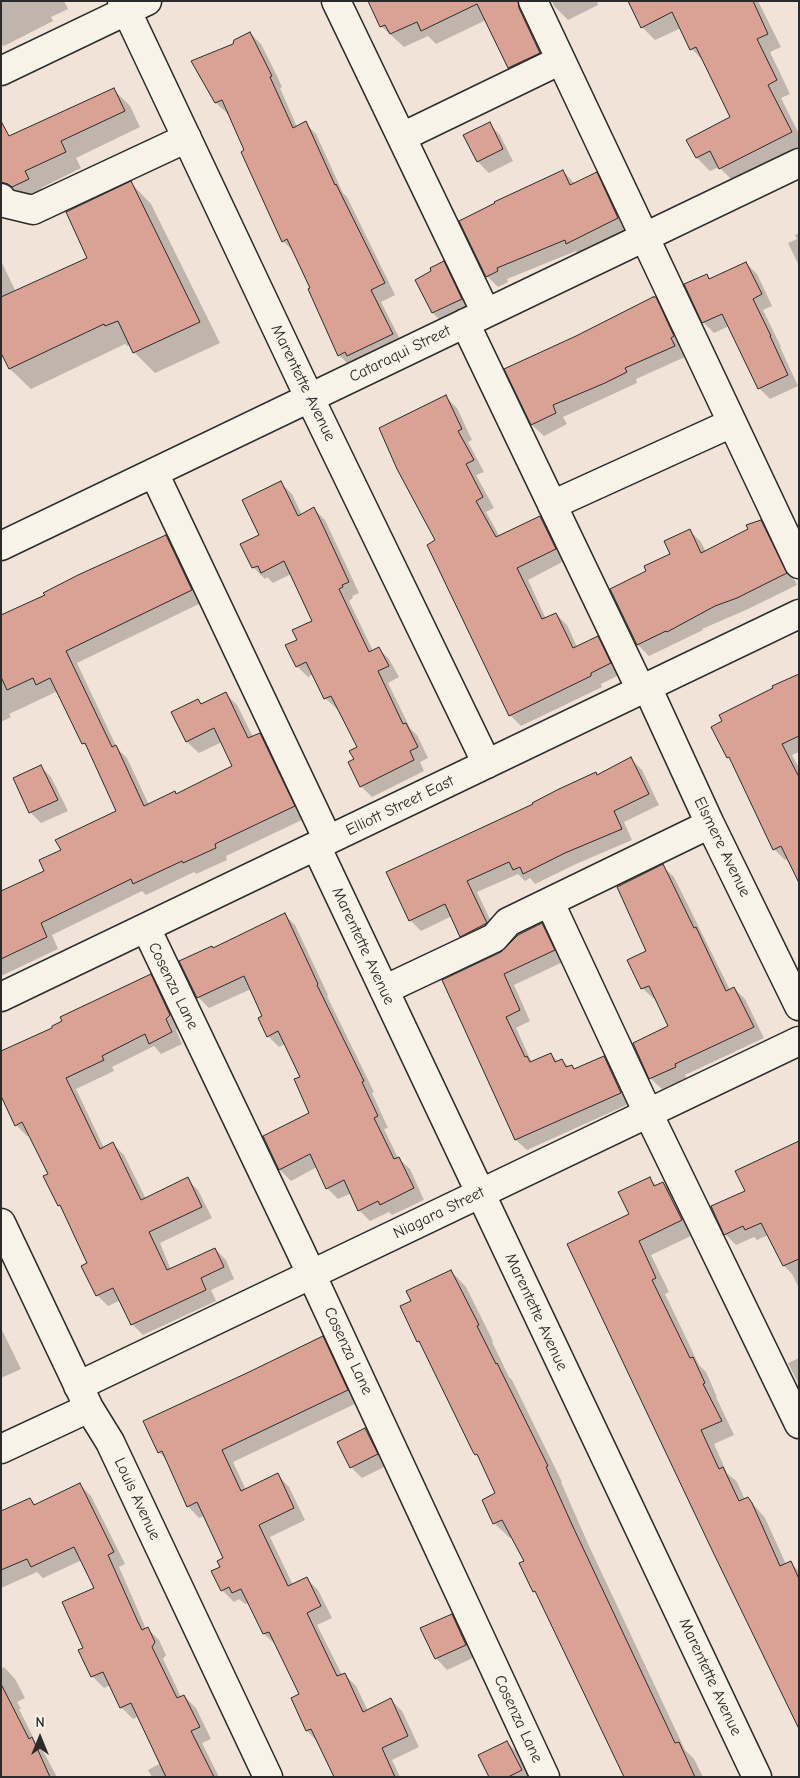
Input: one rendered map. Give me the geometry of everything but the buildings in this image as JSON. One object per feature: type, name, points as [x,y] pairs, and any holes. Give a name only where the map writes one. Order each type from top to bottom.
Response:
[{"type":"street","name":"Elsmere Avenue","points":[[336,1],[402,138],[552,505],[799,1006]]},
{"type":"street","points":[[533,1],[799,564]]},
{"type":"street","points":[[1,71],[132,4]]},
{"type":"street","name":"Marentette Avenue","points":[[132,4],[187,138],[487,764]]},
{"type":"street","points":[[402,138],[561,60]]},
{"type":"street","points":[[1,198],[4,203],[34,210],[187,138]]},
{"type":"street","name":"Cataraqui Street","points":[[1,546],[799,163]]},
{"type":"street","points":[[552,505],[732,423]]},
{"type":"street","name":"Marentette Avenue","points":[[154,473],[322,843],[384,990],[757,1777]]},
{"type":"street","name":"Elliott Street East","points":[[1,997],[799,614]]},
{"type":"street","points":[[384,990],[494,938],[508,922],[710,824]]},
{"type":"street","points":[[550,903],[648,1113],[799,1424]]},
{"type":"street","name":"Cosenza Lane","points":[[146,928],[312,1274],[545,1777]]},
{"type":"street","name":"Niagara Street","points":[[1,1449],[84,1397],[312,1274],[799,1041]]},
{"type":"street","name":"Louis Avenue","points":[[1,1223],[84,1397],[110,1442],[268,1777]]}]
